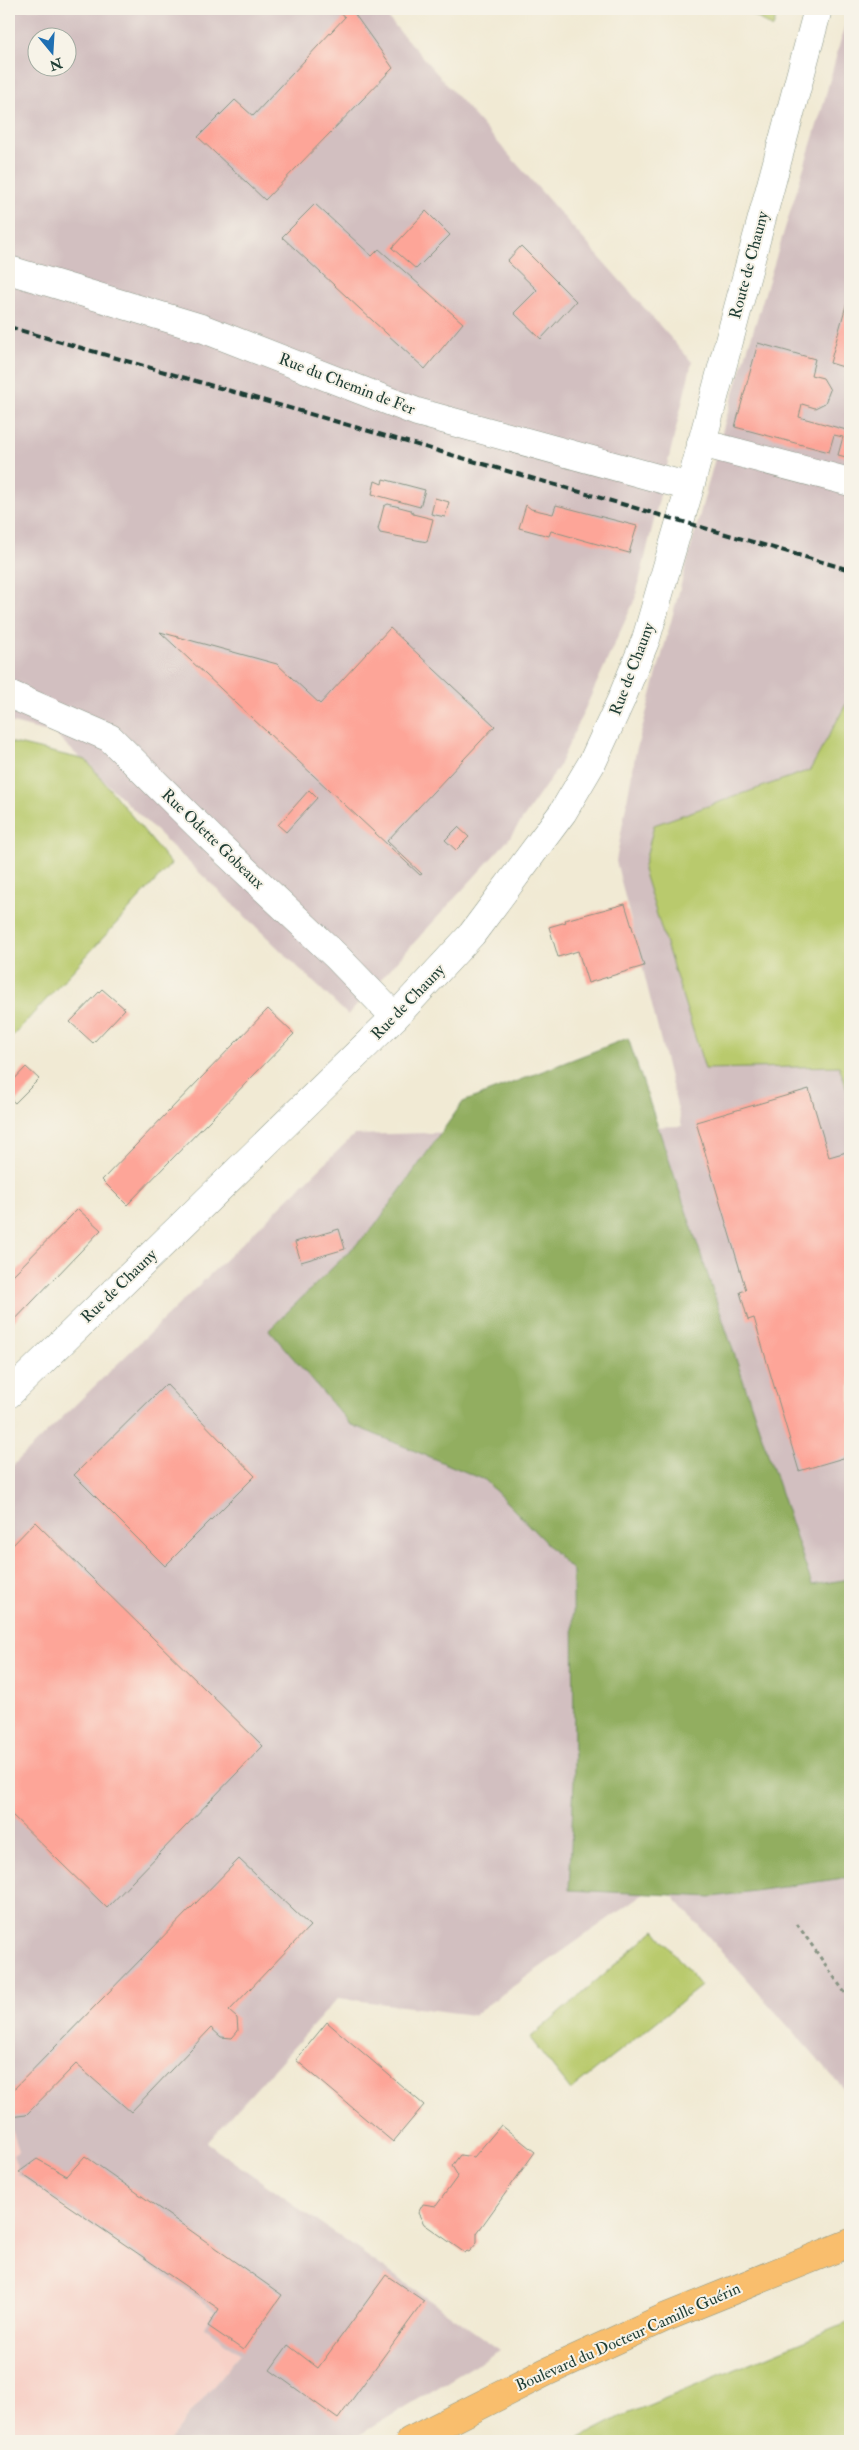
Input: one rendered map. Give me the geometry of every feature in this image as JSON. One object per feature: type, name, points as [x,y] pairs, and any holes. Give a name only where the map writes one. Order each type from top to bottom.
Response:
[{"type":"main road","name":"Boulevard du Docteur Camille Guérin","points":[[410,2441],[537,2376],[664,2318],[850,2243]]},
{"type":"street","name":"Route de Chauny","points":[[680,521],[818,9]]},
{"type":"street","name":"Rue du Chemin de Fer","points":[[9,270],[204,329],[417,412],[690,487]]},
{"type":"street","points":[[701,443],[850,482]]},
{"type":"street","name":"Rue de Chauny","points":[[9,1394],[395,1017],[472,934],[512,882],[564,812],[588,769],[622,700],[646,640],[680,521]]},
{"type":"street","name":"Rue Odette Gobeaux","points":[[9,694],[110,738],[213,840],[336,956],[395,1017]]},
{"type":"path","points":[[797,1924],[850,2000]]},
{"type":"shaded area","points":[[9,9],[380,9],[692,362],[635,599],[558,768],[508,840],[348,1015],[55,734],[9,722]]},
{"type":"shaded area","points":[[849,9],[850,2096],[660,1882],[473,2015],[338,1998],[207,2143],[500,2350],[349,2441],[168,2441],[240,2354],[204,2327],[215,2310],[16,2173],[19,2172],[13,2155],[19,2151],[9,2120],[9,1469],[354,1135],[682,1126],[616,861],[636,751],[724,425],[822,109]]},
{"type":"shaded area","points":[[9,2120],[19,2151],[19,2172],[17,2174],[215,2310],[204,2327],[240,2354],[168,2441],[9,2441]]},
{"type":"green space","points":[[744,9],[778,9],[773,28]]},
{"type":"green space","points":[[850,697],[850,1098],[839,1066],[705,1069],[643,870],[654,825],[810,770]]},
{"type":"green space","points":[[9,742],[86,760],[171,864],[9,1040]]},
{"type":"green space","points":[[628,1038],[812,1585],[850,1579],[850,1877],[713,1897],[569,1890],[574,1781],[573,1571],[485,1480],[350,1424],[269,1330],[374,1227],[463,1102]]},
{"type":"green space","points":[[655,1930],[701,1986],[571,2090],[530,2038]]},
{"type":"green space","points":[[850,2322],[850,2431],[840,2441],[574,2441],[620,2417]]},
{"type":"building","points":[[335,9],[351,9],[393,68],[265,200],[198,137],[235,100],[253,116],[345,17]]},
{"type":"building","points":[[315,204],[372,256],[379,249],[463,323],[425,369],[282,237]]},
{"type":"building","points":[[426,211],[450,235],[416,269],[392,248]]},
{"type":"building","points":[[521,246],[576,301],[541,339],[514,313],[537,290],[507,261]]},
{"type":"building","points":[[850,291],[850,369],[830,363]]},
{"type":"building","points":[[758,343],[815,359],[811,375],[823,378],[830,390],[825,403],[815,408],[802,404],[799,417],[850,431],[850,458],[838,455],[843,437],[834,435],[829,452],[735,427]]},
{"type":"building","points":[[383,479],[425,490],[420,507],[372,494],[375,481],[382,484]]},
{"type":"building","points":[[435,498],[449,502],[445,517],[431,514]]},
{"type":"building","points":[[388,504],[411,510],[413,514],[433,519],[427,542],[380,533],[378,529],[384,506]]},
{"type":"building","points":[[526,505],[531,509],[553,514],[556,505],[637,526],[629,553],[551,531],[549,536],[519,528]]},
{"type":"building","points":[[390,628],[495,726],[387,841],[422,874],[420,875],[160,632],[277,664],[320,704]]},
{"type":"building","points":[[309,790],[317,798],[286,832],[278,825]]},
{"type":"building","points":[[458,827],[469,837],[456,850],[445,840]]},
{"type":"building","points":[[625,904],[644,966],[588,983],[578,951],[558,957],[549,927],[566,922],[565,920]]},
{"type":"building","points":[[102,989],[125,1009],[93,1043],[70,1022]]},
{"type":"building","points":[[268,1009],[294,1034],[127,1205],[102,1180]]},
{"type":"building","points":[[26,1067],[39,1079],[15,1103],[9,1098],[9,1085]]},
{"type":"building","points":[[809,1089],[829,1157],[850,1151],[850,1456],[799,1471],[754,1318],[748,1320],[740,1292],[746,1290],[696,1122]]},
{"type":"building","points":[[78,1209],[101,1230],[9,1326],[9,1279]]},
{"type":"building","points":[[339,1229],[345,1249],[301,1262],[295,1242]]},
{"type":"building","points":[[166,1384],[255,1476],[165,1566],[74,1475]]},
{"type":"building","points":[[35,1522],[263,1746],[107,1908],[9,1812],[9,1549]]},
{"type":"building","points":[[239,1859],[310,1926],[229,2011],[237,2018],[238,2031],[232,2038],[221,2037],[211,2028],[131,2112],[76,2064],[26,2115],[10,2117],[9,2094]]},
{"type":"building","points":[[327,2022],[424,2105],[393,2142],[296,2060]]},
{"type":"building","points":[[501,2125],[535,2152],[477,2233],[477,2243],[469,2252],[465,2253],[424,2224],[418,2213],[423,2204],[436,2206],[458,2176],[452,2166],[460,2155],[474,2157]]},
{"type":"building","points":[[85,2156],[282,2295],[243,2350],[208,2326],[219,2309],[19,2172],[37,2159],[67,2176]]},
{"type":"building","points":[[386,2275],[424,2301],[338,2419],[270,2370],[288,2345],[318,2368]]},
{"type":"railway","points":[[9,327],[850,570]]}]
